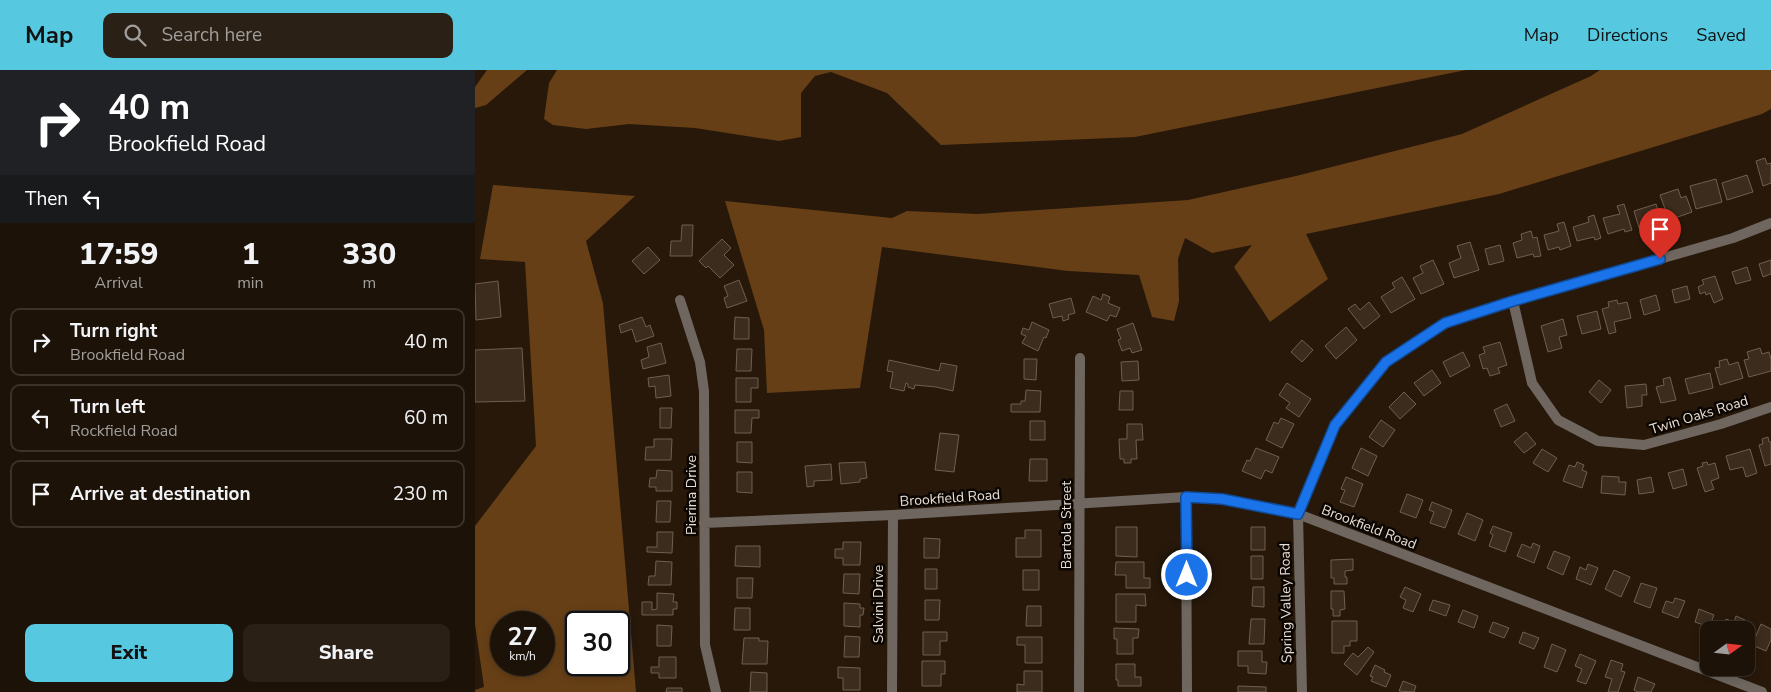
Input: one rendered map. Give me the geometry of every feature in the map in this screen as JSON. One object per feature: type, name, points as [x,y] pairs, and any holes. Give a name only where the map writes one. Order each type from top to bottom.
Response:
[{"type":"street","points":[[1298,514],[1335,425],[1386,362],[1445,323],[1513,301],[1733,238],[1771,223]]},
{"type":"street","name":"Pierina Drive","points":[[680,300],[700,362],[704,391],[705,645],[716,692]]},
{"type":"street","name":"Twin Oaks Road","points":[[1513,301],[1533,382],[1558,420],[1598,441],[1645,445],[1721,424],[1771,407]]},
{"type":"street","name":"Bartola Street","points":[[1079,692],[1080,358]]},
{"type":"street","points":[[1186,497],[1187,692]]},
{"type":"street","name":"Brookfield Road","points":[[704,523],[893,515],[1186,497],[1222,499],[1298,514],[1762,692]]},
{"type":"street","name":"Spring Valley Road","points":[[1298,514],[1301,692]]},
{"type":"street","name":"Salvini Drive","points":[[892,692],[893,515]]},
{"type":"shaded area","points":[[487,70],[527,70],[486,105],[475,108],[475,87]]},
{"type":"shaded area","points":[[557,70],[1466,70],[1135,137],[941,145],[887,93],[831,72],[815,76],[801,93],[801,137],[779,141],[695,128],[629,124],[586,129],[553,125],[544,119],[549,83]]},
{"type":"shaded area","points":[[1600,70],[1771,70],[1771,109],[1762,114],[1499,194],[1306,234],[1328,279],[1270,322],[1234,267],[1252,245],[1212,253],[1185,238],[1178,259],[1179,301],[1174,321],[1152,317],[1139,275],[1068,271],[882,247],[860,388],[767,393],[764,330],[725,201],[892,218],[907,211],[978,214],[1188,200],[1296,176],[1462,134],[1591,76]]},
{"type":"shaded area","points":[[493,185],[635,196],[586,241],[603,303],[629,611],[565,611],[565,676],[630,676],[630,621],[636,692],[475,692],[475,690],[484,687],[475,624],[475,526],[536,446],[525,262],[480,259]]},
{"type":"building","points":[[1765,158],[1767,164],[1771,163],[1771,183],[1763,186],[1756,161]]},
{"type":"building","points":[[1747,175],[1753,192],[1727,200],[1722,183]]},
{"type":"building","points":[[1716,179],[1722,202],[1696,209],[1690,186]]},
{"type":"building","points":[[1678,189],[1681,198],[1686,196],[1692,212],[1669,220],[1660,195]]},
{"type":"building","points":[[1624,204],[1632,230],[1625,232],[1624,229],[1608,234],[1603,218],[1620,214],[1617,206]]},
{"type":"building","points":[[1656,204],[1662,222],[1639,228],[1634,211]]},
{"type":"building","points":[[1594,215],[1601,238],[1595,240],[1594,237],[1577,241],[1573,227],[1589,222],[1588,217]]},
{"type":"building","points":[[1564,222],[1571,246],[1560,250],[1559,247],[1548,250],[1544,235],[1559,231],[1557,224]]},
{"type":"building","points":[[682,225],[693,225],[692,256],[670,256],[671,241],[681,241]]},
{"type":"building","points":[[1531,231],[1533,238],[1537,237],[1541,256],[1534,257],[1533,254],[1517,258],[1513,243],[1522,240],[1521,234]]},
{"type":"building","points":[[722,239],[731,248],[724,255],[734,265],[720,278],[708,266],[706,268],[699,261]]},
{"type":"building","points":[[1470,242],[1479,270],[1454,278],[1449,263],[1461,258],[1457,246]]},
{"type":"building","points":[[1500,245],[1504,261],[1489,265],[1485,249]]},
{"type":"building","points":[[648,247],[660,260],[644,274],[632,261]]},
{"type":"building","points":[[1433,260],[1444,284],[1421,294],[1413,278],[1423,273],[1420,266]]},
{"type":"building","points":[[1771,260],[1771,274],[1763,277],[1759,264]]},
{"type":"building","points":[[1747,267],[1751,280],[1736,284],[1732,272]]},
{"type":"building","points":[[1715,276],[1723,299],[1714,303],[1710,293],[1706,295],[1705,292],[1700,294],[1698,287],[1704,284],[1702,280]]},
{"type":"building","points":[[1402,277],[1415,299],[1391,313],[1381,297],[1395,288],[1392,283]]},
{"type":"building","points":[[739,280],[747,301],[727,308],[724,298],[728,296],[724,286]]},
{"type":"building","points":[[498,281],[501,317],[476,320],[475,284]]},
{"type":"building","points":[[1687,286],[1690,299],[1675,303],[1672,290]]},
{"type":"building","points":[[1103,294],[1110,297],[1108,303],[1120,308],[1116,317],[1110,315],[1107,321],[1086,312],[1093,296],[1101,300]]},
{"type":"building","points":[[1656,295],[1660,310],[1644,315],[1640,300]]},
{"type":"building","points":[[1071,298],[1075,313],[1068,315],[1069,319],[1063,321],[1062,316],[1053,318],[1049,304]]},
{"type":"building","points":[[1617,300],[1618,304],[1627,302],[1631,318],[1614,322],[1616,332],[1609,334],[1602,309],[1609,307],[1608,302]]},
{"type":"building","points":[[1369,302],[1380,316],[1364,329],[1348,309],[1355,304],[1360,310]]},
{"type":"building","points":[[1597,311],[1601,329],[1582,334],[1577,316]]},
{"type":"building","points":[[642,317],[646,327],[650,325],[654,336],[636,342],[632,329],[621,333],[619,325]]},
{"type":"building","points":[[735,317],[749,318],[749,339],[734,339]]},
{"type":"building","points":[[1563,319],[1567,335],[1559,337],[1562,348],[1548,352],[1541,326]]},
{"type":"building","points":[[1032,322],[1049,330],[1038,351],[1022,343],[1026,336],[1021,334],[1023,328],[1029,330]]},
{"type":"building","points":[[1133,323],[1142,350],[1132,353],[1130,348],[1122,351],[1118,340],[1121,339],[1117,329]]},
{"type":"building","points":[[1346,327],[1357,340],[1336,359],[1325,346]]},
{"type":"building","points":[[1302,340],[1313,350],[1302,362],[1291,352]]},
{"type":"building","points":[[1500,342],[1507,365],[1498,368],[1500,373],[1490,376],[1487,368],[1483,369],[1479,355],[1485,353],[1483,347]]},
{"type":"building","points":[[661,343],[666,363],[643,369],[641,360],[649,357],[647,347]]},
{"type":"building","points":[[522,348],[525,401],[475,402],[475,350]]},
{"type":"building","points":[[1760,348],[1762,354],[1769,352],[1771,371],[1749,377],[1744,360],[1749,359],[1747,352]]},
{"type":"building","points":[[737,349],[752,349],[751,371],[736,371]]},
{"type":"building","points":[[1463,352],[1470,366],[1450,377],[1443,362]]},
{"type":"building","points":[[1024,359],[1037,359],[1036,380],[1024,379]]},
{"type":"building","points":[[1727,359],[1729,365],[1738,362],[1743,378],[1720,385],[1715,368],[1720,367],[1719,361]]},
{"type":"building","points":[[889,360],[939,371],[941,363],[957,366],[953,391],[915,385],[914,389],[908,387],[906,383],[904,391],[890,388],[893,372],[887,371]]},
{"type":"building","points":[[1138,361],[1139,380],[1122,381],[1121,362]]},
{"type":"building","points":[[1432,370],[1441,383],[1424,396],[1414,383]]},
{"type":"building","points":[[1710,373],[1713,388],[1689,394],[1685,379]]},
{"type":"building","points":[[669,375],[671,396],[656,398],[655,386],[649,387],[648,378]]},
{"type":"building","points":[[1670,377],[1676,400],[1661,403],[1656,387],[1664,385],[1663,379]]},
{"type":"building","points":[[736,378],[758,378],[758,388],[751,388],[751,402],[736,402]]},
{"type":"building","points":[[1599,380],[1611,390],[1601,403],[1589,392]]},
{"type":"building","points":[[1287,383],[1311,399],[1299,417],[1286,408],[1290,403],[1279,395]]},
{"type":"building","points":[[1646,384],[1647,395],[1642,395],[1642,406],[1627,408],[1625,386]]},
{"type":"building","points":[[1026,390],[1041,391],[1040,412],[1011,412],[1011,404],[1021,404],[1021,401],[1025,401]]},
{"type":"building","points":[[1120,391],[1133,391],[1133,410],[1119,410]]},
{"type":"building","points":[[1404,392],[1416,404],[1400,419],[1389,407]]},
{"type":"building","points":[[1507,404],[1515,421],[1501,427],[1494,410]]},
{"type":"building","points":[[660,408],[672,408],[671,428],[660,428]]},
{"type":"building","points":[[735,410],[759,410],[759,418],[752,418],[751,433],[735,433]]},
{"type":"building","points":[[1281,418],[1294,424],[1282,448],[1266,440],[1274,422],[1278,424]]},
{"type":"building","points":[[1381,420],[1395,430],[1383,447],[1369,437]]},
{"type":"building","points":[[1030,421],[1045,421],[1045,440],[1030,440]]},
{"type":"building","points":[[1127,424],[1142,424],[1143,440],[1136,440],[1137,459],[1131,459],[1131,463],[1124,463],[1124,459],[1120,459],[1119,439],[1127,439]]},
{"type":"building","points":[[1526,432],[1536,444],[1524,453],[1514,442]]},
{"type":"building","points":[[940,433],[959,435],[954,472],[935,470]]},
{"type":"building","points":[[1768,437],[1769,442],[1771,442],[1771,464],[1765,466],[1759,445],[1763,444],[1762,439]]},
{"type":"building","points":[[654,439],[672,439],[671,460],[645,460],[646,447],[654,447]]},
{"type":"building","points":[[737,442],[752,442],[752,463],[737,462]]},
{"type":"building","points":[[1256,448],[1279,457],[1272,473],[1265,470],[1261,479],[1242,471],[1247,460],[1250,461]]},
{"type":"building","points":[[1361,448],[1377,456],[1368,476],[1352,468]]},
{"type":"building","points":[[1542,449],[1557,458],[1548,472],[1533,463]]},
{"type":"building","points":[[1750,449],[1757,473],[1746,477],[1743,467],[1730,470],[1726,456]]},
{"type":"building","points":[[1030,459],[1047,459],[1047,481],[1029,481]]},
{"type":"building","points":[[865,462],[867,478],[860,479],[860,482],[841,484],[839,463]]},
{"type":"building","points":[[1577,462],[1584,465],[1582,470],[1587,472],[1582,488],[1563,481],[1569,465],[1575,467]]},
{"type":"building","points":[[1707,462],[1708,465],[1715,463],[1719,478],[1711,481],[1714,489],[1705,492],[1697,468],[1703,466],[1702,463]]},
{"type":"building","points":[[831,464],[832,480],[814,481],[814,486],[807,487],[805,466]]},
{"type":"building","points":[[1683,469],[1687,485],[1673,489],[1668,473]]},
{"type":"building","points":[[657,470],[672,471],[672,491],[656,491],[656,487],[649,487],[650,478],[656,478]]},
{"type":"building","points":[[737,472],[752,472],[752,493],[737,492]]},
{"type":"building","points":[[1602,476],[1619,477],[1619,482],[1626,482],[1625,495],[1601,493]]},
{"type":"building","points":[[1346,477],[1363,484],[1354,507],[1340,502],[1345,490],[1341,489]]},
{"type":"building","points":[[1651,477],[1654,492],[1639,494],[1637,480]]},
{"type":"building","points":[[1407,494],[1423,500],[1416,518],[1400,512]]},
{"type":"building","points":[[657,501],[671,501],[670,522],[656,522]]},
{"type":"building","points":[[1432,502],[1452,510],[1445,528],[1430,523],[1434,512],[1429,510]]},
{"type":"building","points":[[1467,513],[1483,520],[1475,541],[1458,534]]},
{"type":"building","points":[[1493,526],[1512,533],[1505,552],[1489,546],[1493,535],[1490,533]]},
{"type":"building","points":[[1116,527],[1137,527],[1137,557],[1116,556]]},
{"type":"building","points":[[1251,527],[1265,527],[1265,550],[1251,550]]},
{"type":"building","points":[[1025,530],[1041,530],[1041,557],[1016,557],[1016,538],[1025,538]]},
{"type":"building","points":[[657,532],[673,532],[672,553],[647,552],[647,547],[657,547]]},
{"type":"building","points":[[924,538],[940,539],[939,558],[924,558]]},
{"type":"building","points":[[843,542],[861,542],[860,565],[843,565],[843,558],[835,558],[835,549],[843,549]]},
{"type":"building","points":[[1533,543],[1540,546],[1534,563],[1517,556],[1522,544],[1531,548]]},
{"type":"building","points":[[736,546],[760,546],[760,567],[735,566]]},
{"type":"building","points":[[1554,551],[1570,557],[1563,575],[1547,568]]},
{"type":"building","points":[[1251,556],[1263,556],[1263,579],[1251,579]]},
{"type":"building","points":[[1353,559],[1353,570],[1345,571],[1347,584],[1334,584],[1334,578],[1331,578],[1331,560]]},
{"type":"building","points":[[656,561],[672,562],[671,585],[648,585],[649,576],[655,576]]},
{"type":"building","points":[[1116,562],[1144,562],[1144,578],[1150,578],[1150,588],[1126,588],[1126,575],[1115,575]]},
{"type":"building","points":[[1588,564],[1598,568],[1591,585],[1576,579],[1580,567],[1586,570]]},
{"type":"building","points":[[925,569],[937,569],[937,589],[925,589]]},
{"type":"building","points":[[1023,570],[1039,570],[1039,590],[1023,590]]},
{"type":"building","points":[[1614,570],[1630,577],[1621,597],[1605,589]]},
{"type":"building","points":[[844,574],[860,574],[859,594],[843,593]]},
{"type":"building","points":[[737,578],[753,578],[752,598],[737,598]]},
{"type":"building","points":[[1641,583],[1657,588],[1650,608],[1634,602]]},
{"type":"building","points":[[1253,587],[1264,587],[1264,607],[1252,606]]},
{"type":"building","points":[[1405,587],[1421,594],[1413,612],[1403,608],[1406,600],[1400,597]]},
{"type":"building","points":[[1331,591],[1344,591],[1345,609],[1340,610],[1340,616],[1333,616]]},
{"type":"building","points":[[657,593],[674,594],[673,602],[677,602],[677,609],[673,609],[673,615],[642,615],[642,602],[652,602],[652,610],[657,609]]},
{"type":"building","points":[[1116,594],[1145,594],[1146,606],[1136,605],[1136,622],[1116,622]]},
{"type":"building","points":[[1675,598],[1685,601],[1678,618],[1662,612],[1666,601],[1673,603]]},
{"type":"building","points":[[925,600],[940,600],[939,620],[925,620]]},
{"type":"building","points":[[1433,600],[1450,605],[1446,616],[1429,610]]},
{"type":"building","points":[[844,603],[860,604],[860,608],[864,608],[863,615],[860,615],[860,627],[844,626]]},
{"type":"building","points":[[1027,606],[1041,606],[1041,626],[1026,626]]},
{"type":"building","points":[[735,608],[750,608],[750,630],[734,630]]},
{"type":"building","points":[[1699,609],[1714,615],[1712,621],[1700,621],[1700,624],[1695,622]]},
{"type":"building","points":[[1463,610],[1478,616],[1474,628],[1458,622]]},
{"type":"building","points":[[1736,616],[1745,620],[1745,621],[1734,621]]},
{"type":"building","points":[[1251,619],[1265,619],[1264,644],[1249,644]]},
{"type":"building","points":[[1332,621],[1357,621],[1357,641],[1350,641],[1350,646],[1344,646],[1344,653],[1332,653]]},
{"type":"building","points":[[1493,622],[1509,628],[1504,638],[1489,632]]},
{"type":"building","points":[[1761,624],[1771,629],[1771,640],[1766,651],[1755,646],[1755,638]]},
{"type":"building","points":[[657,625],[672,626],[671,646],[657,646]]},
{"type":"building","points":[[1114,628],[1139,629],[1138,638],[1133,638],[1133,654],[1117,654],[1117,639],[1114,639]]},
{"type":"building","points":[[923,632],[947,632],[947,641],[940,641],[940,655],[923,655]]},
{"type":"building","points":[[1523,632],[1539,638],[1534,649],[1519,643]]},
{"type":"building","points":[[845,636],[860,637],[859,657],[844,657]]},
{"type":"building","points":[[1017,637],[1042,637],[1042,663],[1025,663],[1025,645],[1017,645]]},
{"type":"building","points":[[744,638],[759,638],[759,641],[768,641],[767,664],[742,664]]},
{"type":"building","points":[[1552,644],[1566,650],[1557,672],[1544,667]]},
{"type":"building","points":[[1368,647],[1374,652],[1357,675],[1344,664],[1353,653],[1358,657]]},
{"type":"building","points":[[1238,651],[1262,651],[1262,662],[1267,662],[1266,674],[1248,673],[1248,666],[1238,666]]},
{"type":"building","points":[[1580,654],[1596,661],[1586,684],[1577,681],[1582,669],[1575,666]]},
{"type":"building","points":[[659,657],[676,657],[676,678],[659,678],[659,673],[651,673],[651,667],[659,667]]},
{"type":"building","points":[[1611,660],[1623,664],[1621,671],[1625,672],[1618,692],[1608,692],[1612,679],[1605,677]]},
{"type":"building","points":[[922,661],[945,661],[945,674],[941,674],[941,686],[922,686]]},
{"type":"building","points":[[1116,664],[1135,664],[1135,677],[1141,677],[1141,686],[1118,686]]},
{"type":"building","points":[[1375,665],[1391,675],[1386,687],[1371,681],[1373,677],[1370,676]]},
{"type":"building","points":[[838,667],[860,668],[860,690],[843,690],[843,678],[838,678]]},
{"type":"building","points":[[1024,671],[1042,671],[1042,692],[1017,692],[1017,684],[1024,685]]},
{"type":"building","points":[[751,672],[767,673],[767,692],[750,692]]},
{"type":"building","points":[[1638,677],[1655,684],[1651,692],[1638,692],[1634,690]]},
{"type":"building","points":[[1403,681],[1416,686],[1414,692],[1399,691]]},
{"type":"building","points":[[1238,686],[1266,687],[1266,692],[1238,692]]},
{"type":"building","points":[[667,688],[682,688],[682,692],[666,692]]},
{"type":"route","points":[[1187,575],[1186,497],[1222,499],[1298,514],[1335,425],[1386,362],[1445,323],[1513,301],[1660,259]]}]
